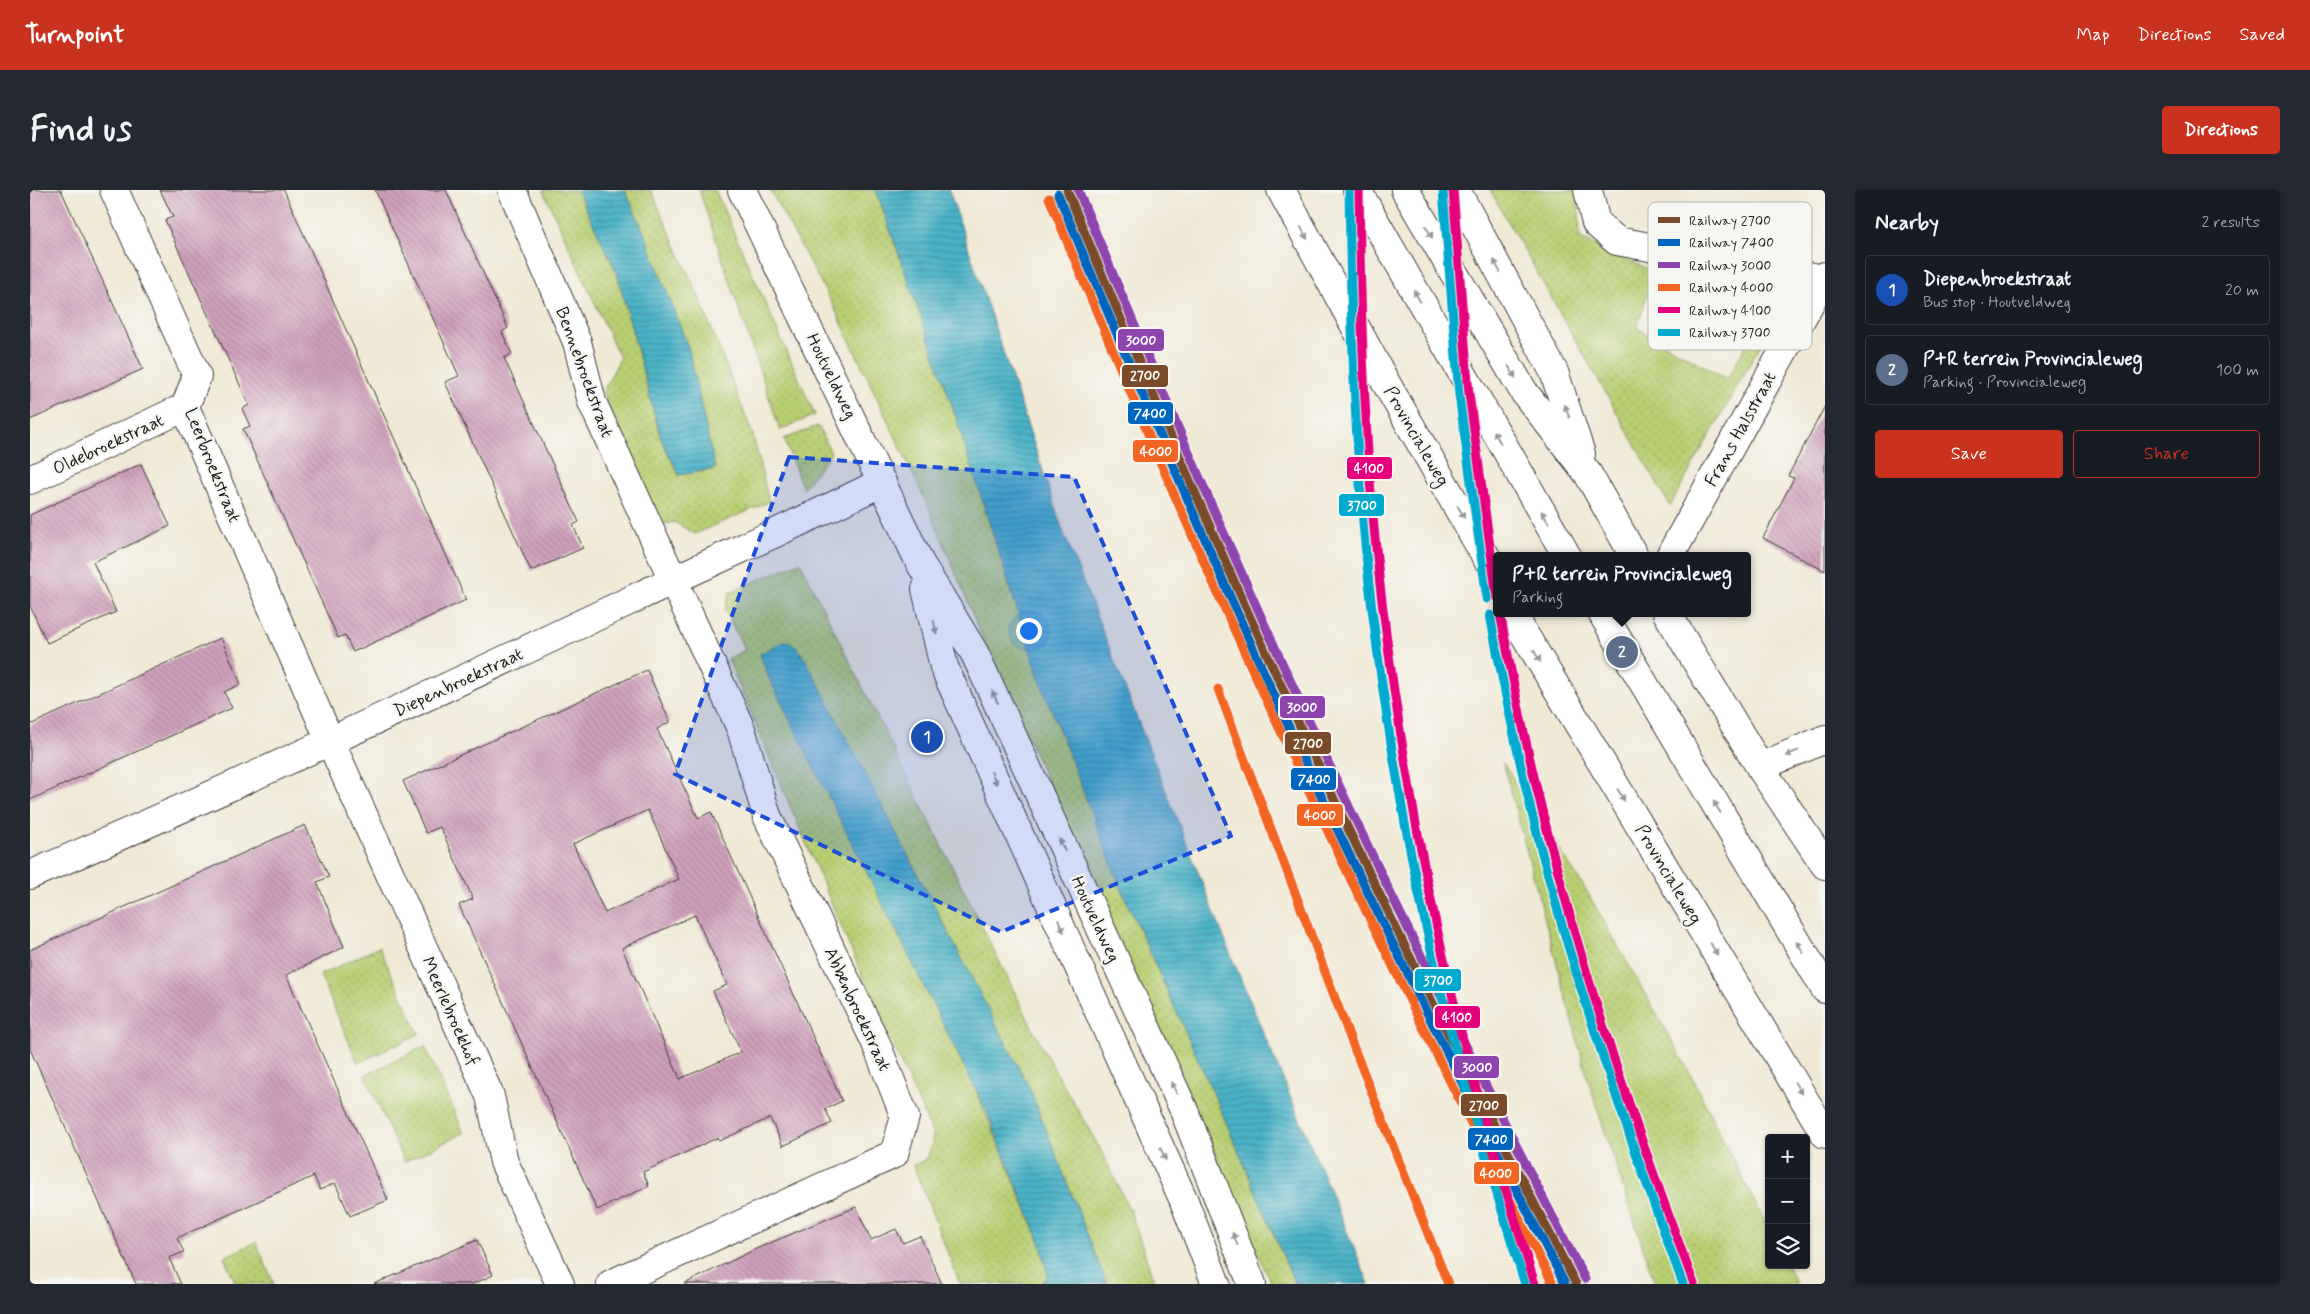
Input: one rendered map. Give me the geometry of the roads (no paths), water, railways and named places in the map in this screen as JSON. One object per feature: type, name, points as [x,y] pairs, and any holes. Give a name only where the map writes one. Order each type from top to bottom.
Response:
[{"type":"street","name":"Leerbroekstraat","points":[[114,190],[197,376],[185,406],[330,741]]},
{"type":"street","name":"Bennebroekstraat","points":[[512,190],[577,342],[592,402],[674,580]]},
{"type":"street","name":"Houtveldweg","points":[[742,190],[920,563],[975,654],[1183,1108],[1252,1284]]},
{"type":"street","name":"Provincialeweg","points":[[1281,190],[1386,383],[1493,569]]},
{"type":"street","points":[[1356,190],[1565,552]]},
{"type":"street","points":[[1405,190],[1524,392],[1588,474],[1632,552]]},
{"type":"street","points":[[1456,190],[1554,372],[1588,474]]},
{"type":"street","points":[[1588,190],[1588,197],[1596,223],[1617,241],[1648,247]]},
{"type":"street","name":"Frans Halsstraat","points":[[1812,300],[1824,278]]},
{"type":"street","name":"Frans Halsstraat","points":[[1672,552],[1784,350]]},
{"type":"street","name":"Oldebroekstraat","points":[[30,480],[185,406]]},
{"type":"street","name":"Diepenbroekstraat","points":[[30,875],[330,741],[809,519],[882,482]]},
{"type":"street","name":"Houtveldweg","points":[[920,563],[944,667],[1180,1192],[1216,1284]]},
{"type":"street","name":"Abbenbroekstraat","points":[[611,1284],[894,1154],[906,1117],[875,1042],[767,816],[741,729],[674,580]]},
{"type":"street","name":"Provincialeweg","points":[[1515,617],[1825,1134]]},
{"type":"street","points":[[1604,617],[1825,989]]},
{"type":"street","points":[[1669,617],[1760,767],[1825,865]]},
{"type":"street","points":[[1760,767],[1825,739]]},
{"type":"street","name":"Meerlebroekhof","points":[[330,741],[490,1096],[504,1162],[560,1284]]},
{"type":"water","points":[[577,190],[625,190],[644,232],[688,347],[715,469],[679,475],[661,439],[617,273]]},
{"type":"water","points":[[876,190],[949,190],[1063,531],[1232,958],[1369,1284],[1295,1284],[1223,1115],[1123,893],[1038,675],[952,405]]},
{"type":"water","points":[[786,641],[796,647],[807,662],[1030,1089],[1107,1284],[1041,1284],[1048,1276],[1041,1244],[986,1110],[768,676],[760,654]]},
{"type":"rail line","name":"2700","points":[[1067,190],[1199,501],[1316,761],[1425,987],[1576,1284]]},
{"type":"rail line","name":"3000","points":[[1078,190],[1155,374],[1261,618],[1324,754],[1433,980],[1585,1279]]},
{"type":"rail line","name":"3700","points":[[1349,190],[1351,295],[1358,452],[1366,557],[1386,713],[1413,868],[1448,1021],[1504,1219],[1525,1284]]},
{"type":"rail line","name":"4100","points":[[1359,190],[1365,400],[1372,505],[1383,609],[1405,762],[1434,914],[1457,1015],[1484,1117],[1535,1284]]},
{"type":"rail line","name":"4100","points":[[1453,190],[1469,394],[1493,568]]},
{"type":"rail line","name":"3700","points":[[1443,191],[1459,395],[1487,599]]},
{"type":"rail line","name":"7400","points":[[1058,194],[1189,504],[1271,688],[1414,988],[1565,1284]]},
{"type":"rail line","name":"4000","points":[[1049,198],[1181,509],[1298,769],[1405,991],[1553,1284]]},
{"type":"rail line","name":"3700","points":[[1490,615],[1523,776],[1577,976],[1610,1080],[1683,1284]]},
{"type":"rail line","name":"4100","points":[[1501,617],[1533,773],[1571,921],[1620,1078],[1694,1284]]},
{"type":"rail line","name":"4000","points":[[1218,689],[1352,1043],[1448,1284]]},
{"type":"place","name":"P+R terrein Provincialeweg","points":[[1622,652]]},
{"type":"place","name":"Diepenbroekstraat","points":[[927,737]]}]
